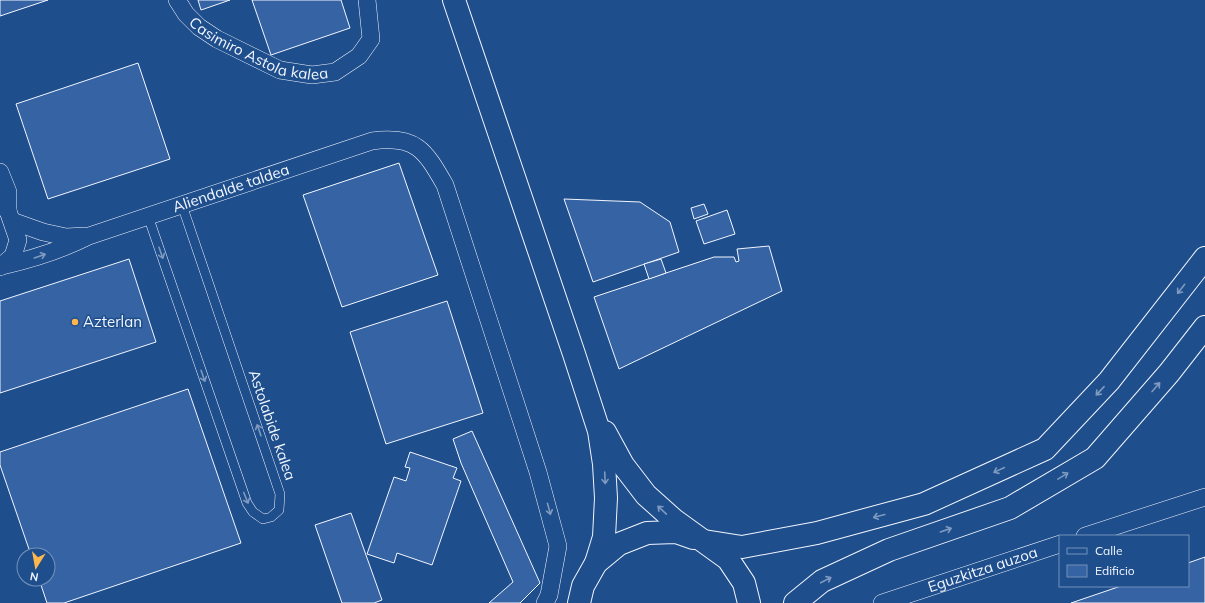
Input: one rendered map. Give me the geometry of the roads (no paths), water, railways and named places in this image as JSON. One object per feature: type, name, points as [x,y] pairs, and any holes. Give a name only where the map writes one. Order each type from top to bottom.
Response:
[{"type":"main road","points":[[454,0],[599,431],[604,464],[606,498],[604,537],[596,563],[583,586],[579,603]]},
{"type":"main road","points":[[596,563],[619,544],[647,533],[676,532],[704,541],[742,547],[817,533],[924,504],[1045,449],[1109,381],[1205,258]]},
{"type":"main road","points":[[795,603],[822,581],[889,550],[1010,508],[1094,458],[1169,373],[1205,327]]},
{"type":"main road","points":[[588,399],[623,465],[646,495],[674,520],[728,559],[744,582],[749,603]]},
{"type":"street","name":"Casimiro Astola kalea","points":[[177,0],[186,14],[199,27],[217,39],[280,70],[312,75],[335,72],[359,56],[371,39],[367,0]]},
{"type":"street","name":"Aliendalde taldea","points":[[1,267],[33,259],[69,246],[89,236],[372,141],[386,139],[402,140],[412,144],[428,156],[445,185],[538,472],[558,546],[549,595],[545,603]]},
{"type":"street","name":"Aliendalde taldea","points":[[0,172],[8,192],[7,212],[18,240],[13,256],[1,267]]},
{"type":"street","name":"Aliendalde taldea","points":[[7,212],[43,232],[66,237],[89,236]]},
{"type":"street","points":[[1088,535],[1205,497]]},
{"type":"street","name":"Eguzkitza auzoa","points":[[882,603],[1059,544]]},
{"type":"lane","name":"Astolabide kalea","points":[[148,216],[247,503],[253,512],[263,519],[271,517],[279,510],[280,494],[182,204]]},
{"type":"place","name":"Azterlan","points":[[75,322]]}]
